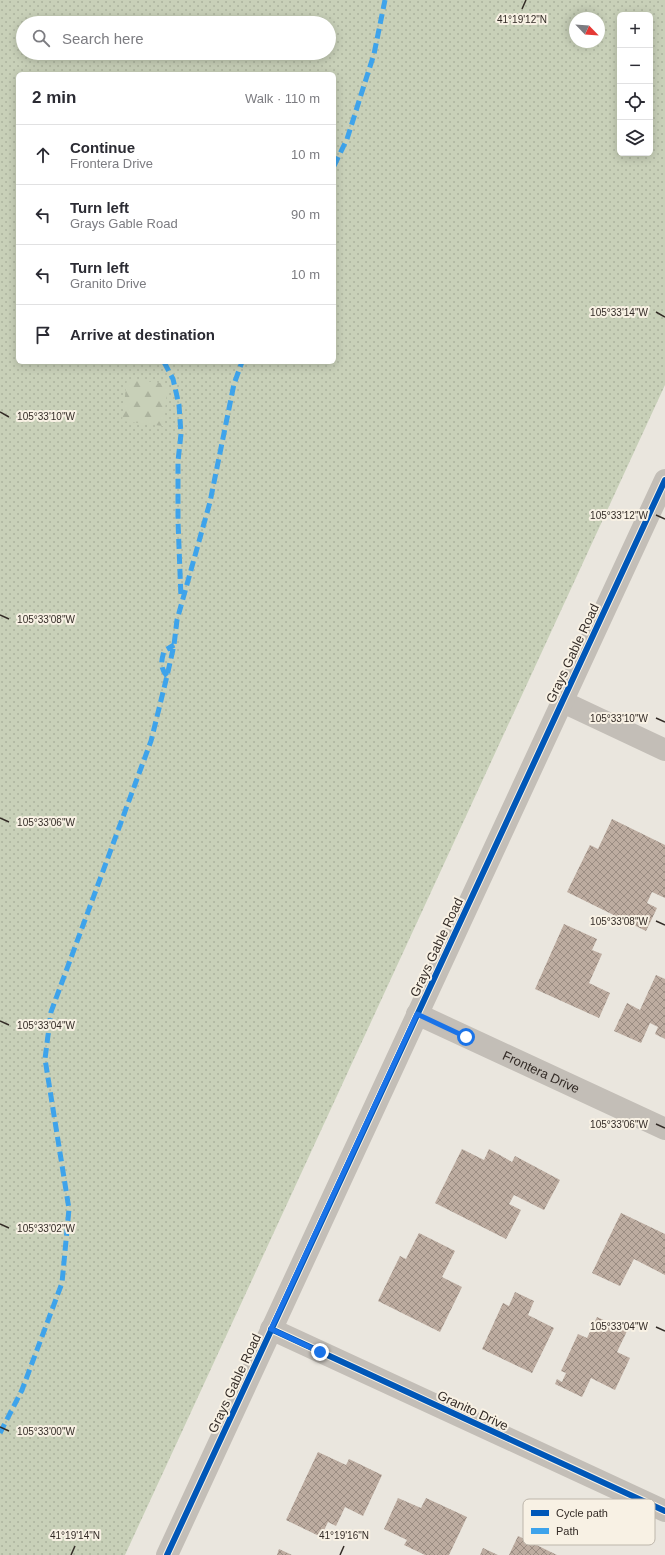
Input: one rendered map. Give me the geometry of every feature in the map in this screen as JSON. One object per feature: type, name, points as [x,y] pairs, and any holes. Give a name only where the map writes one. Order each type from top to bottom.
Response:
[{"type":"street","name":"Grays Gable Road","points":[[167,1555],[665,480]]},
{"type":"street","points":[[562,701],[665,750]]},
{"type":"street","name":"Frontera Drive","points":[[417,1014],[665,1129]]},
{"type":"street","name":"Granito Drive","points":[[271,1329],[639,1499]]},
{"type":"street","name":"Granito Drive","points":[[655,1506],[665,1511]]},
{"type":"green space","points":[[0,0],[665,0],[665,385],[125,1555],[0,1555]]},
{"type":"green space","points":[[127,379],[168,384],[163,426],[122,421]]},
{"type":"building","points":[[612,819],[665,845],[665,898],[652,892],[647,903],[657,908],[646,931],[567,892],[590,845],[598,849]]},
{"type":"building","points":[[564,924],[597,939],[592,950],[602,954],[589,983],[610,993],[599,1018],[535,989]]},
{"type":"building","points":[[656,975],[665,979],[665,1039],[655,1034],[658,1027],[650,1023],[641,1043],[614,1031],[627,1003],[640,1010]]},
{"type":"building","points":[[462,1149],[484,1160],[489,1149],[512,1162],[515,1156],[560,1180],[544,1210],[514,1195],[509,1204],[521,1210],[506,1239],[435,1203]]},
{"type":"building","points":[[621,1213],[665,1234],[665,1275],[634,1259],[620,1286],[592,1273]]},
{"type":"building","points":[[419,1233],[455,1251],[442,1277],[462,1287],[440,1332],[378,1301],[400,1256],[406,1259]]},
{"type":"building","points":[[515,1292],[534,1301],[528,1315],[554,1328],[532,1373],[482,1349],[503,1303],[509,1306]]},
{"type":"building","points":[[597,1317],[627,1331],[617,1352],[630,1358],[615,1390],[591,1378],[582,1397],[555,1384],[557,1379],[562,1382],[566,1373],[561,1371],[578,1334],[587,1338]]},
{"type":"building","points":[[318,1452],[346,1465],[349,1459],[382,1475],[363,1516],[345,1507],[336,1526],[328,1522],[321,1537],[286,1520]]},
{"type":"building","points":[[398,1498],[421,1508],[426,1498],[467,1517],[449,1555],[425,1555],[404,1545],[407,1540],[384,1529]]},
{"type":"building","points":[[518,1536],[523,1538],[523,1545],[536,1545],[557,1555],[509,1555]]},
{"type":"building","points":[[483,1548],[498,1555],[480,1555]]},
{"type":"building","points":[[279,1549],[292,1555],[277,1555]]},
{"type":"marked path","points":[[336,162],[347,139],[374,54],[385,0]]},
{"type":"marked path","points":[[165,364],[173,379],[179,405],[181,434],[178,461],[178,521],[181,598]]},
{"type":"marked path","points":[[0,1433],[22,1390],[62,1283],[69,1209],[45,1059],[51,1012],[151,741],[174,645],[177,620],[210,502],[234,384],[241,364]]},
{"type":"marked path","points":[[167,676],[162,667],[163,655],[164,651],[174,645]]},
{"type":"cycle path","points":[[167,1555],[665,480]]},
{"type":"cycle path","points":[[271,1329],[639,1499]]},
{"type":"cycle path","points":[[655,1506],[665,1511]]},
{"type":"route","points":[[320,1352],[271,1329],[417,1014],[466,1037]]}]
